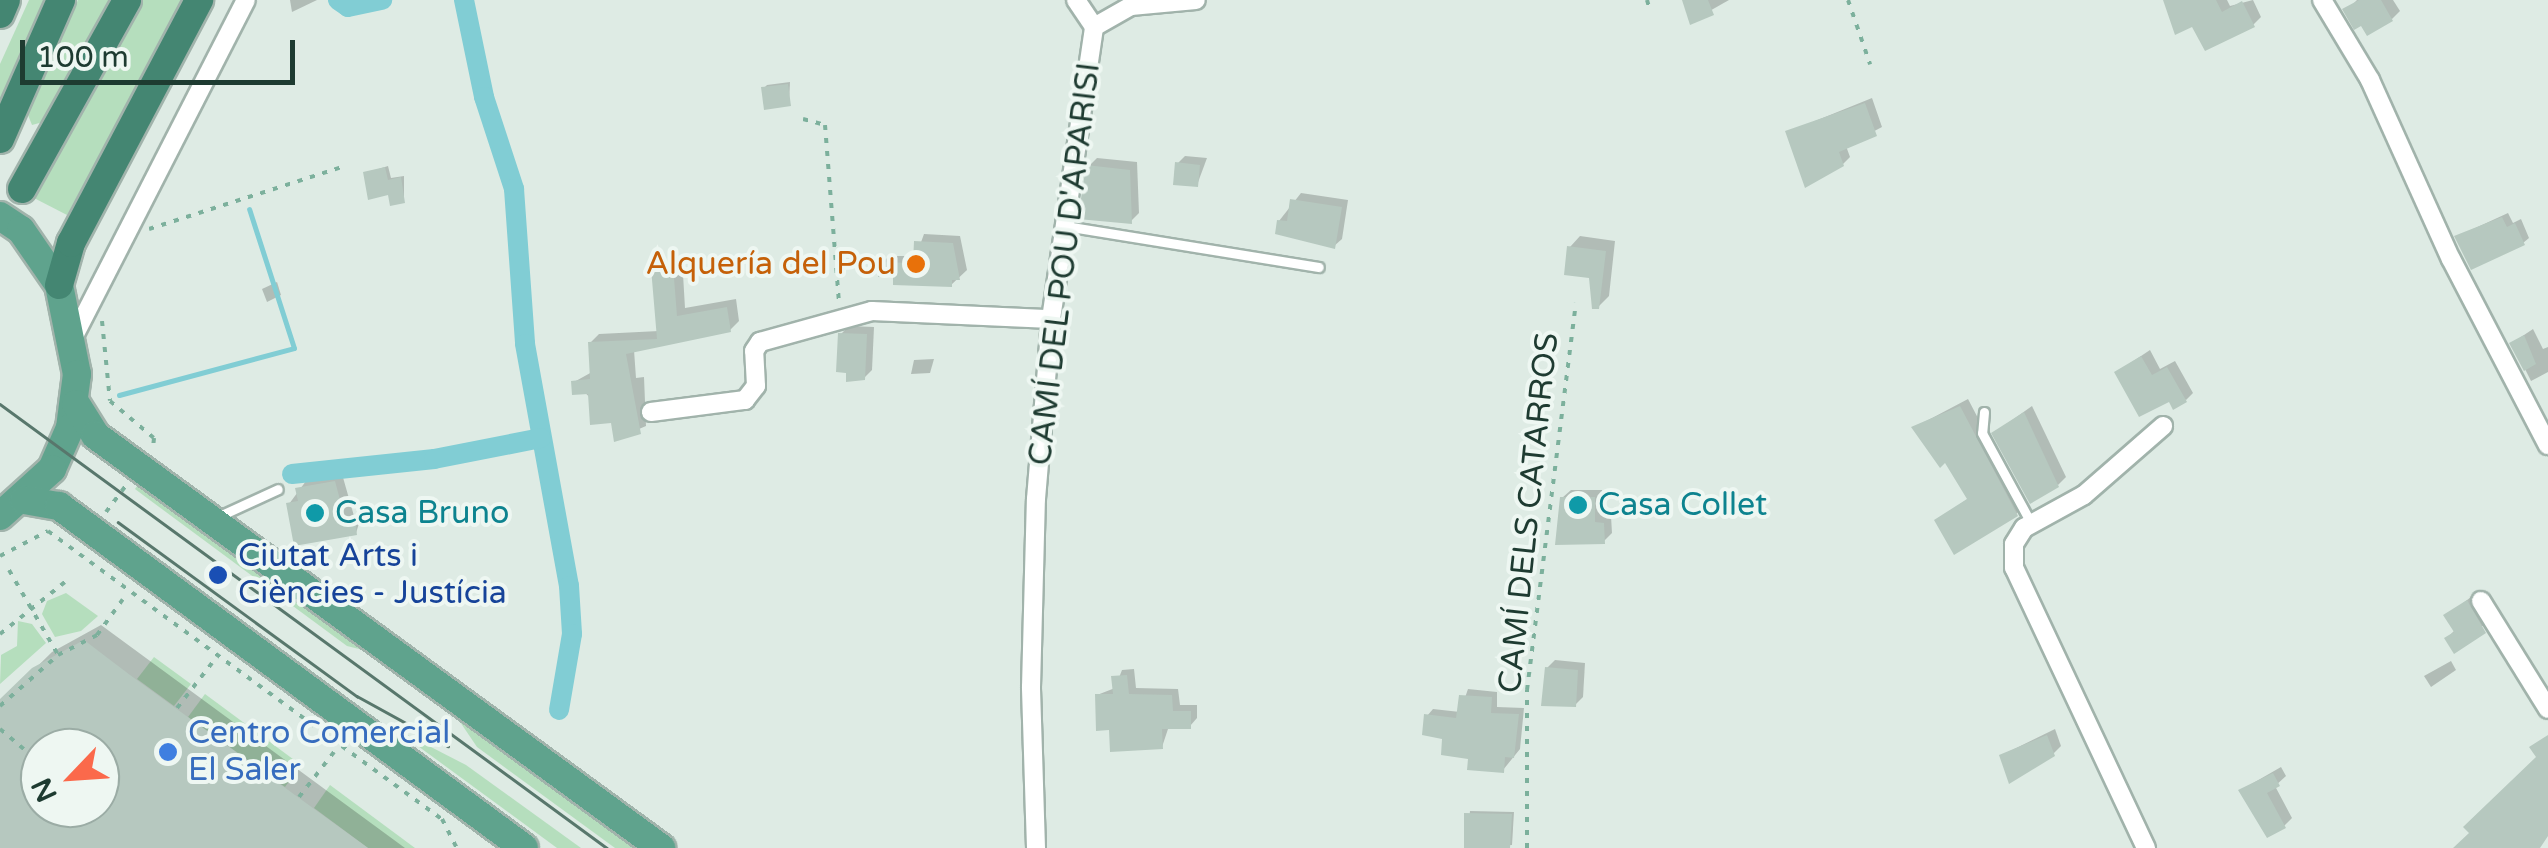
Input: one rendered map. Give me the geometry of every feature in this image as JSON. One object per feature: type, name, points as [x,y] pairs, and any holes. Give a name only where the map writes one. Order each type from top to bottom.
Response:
[{"type":"highway","points":[[0,14],[6,0]]},
{"type":"highway","points":[[0,138],[60,0]]},
{"type":"highway","points":[[22,189],[127,0]]},
{"type":"highway","points":[[59,285],[71,243],[199,0]]},
{"type":"main road","points":[[0,216],[20,230],[59,285],[74,336],[76,404],[52,469],[12,508]]},
{"type":"main road","points":[[76,404],[95,435],[661,848]]},
{"type":"main road","points":[[12,508],[59,506],[483,818],[510,847]]},
{"type":"street","points":[[74,336],[246,0]]},
{"type":"street","points":[[1076,0],[1094,27]]},
{"type":"street","name":"CAMÍ DEL POU D'APARISI","points":[[1036,848],[1032,649],[1052,319],[1094,27],[1131,6],[1196,0]]},
{"type":"street","points":[[2322,0],[2370,80],[2452,258],[2548,445]]},
{"type":"street","points":[[651,412],[745,400],[756,386],[754,351],[760,342],[872,311],[1052,319]]},
{"type":"street","points":[[2146,848],[2014,568],[2014,544],[2031,523],[2095,487],[2164,426]]},
{"type":"street","points":[[2482,601],[2548,709]]},
{"type":"lane","points":[[1066,226],[1320,267]]},
{"type":"lane","points":[[1984,412],[1982,433],[2031,523]]},
{"type":"lane","points":[[213,520],[278,489]]},
{"type":"path","points":[[1647,0],[1649,8]]},
{"type":"path","points":[[1848,0],[1870,64]]},
{"type":"path","points":[[803,119],[824,124],[839,307],[849,319]]},
{"type":"path","points":[[125,234],[342,167]]},
{"type":"path","name":"CAMÍ DELS CATARROS","points":[[1526,848],[1527,690],[1576,302]]},
{"type":"path","points":[[101,317],[110,401],[154,438],[151,451]]},
{"type":"path","points":[[102,517],[132,476]]},
{"type":"path","points":[[0,556],[48,531],[446,822],[458,848]]},
{"type":"path","points":[[9,570],[58,655]]},
{"type":"path","points":[[0,634],[32,604],[65,582]]},
{"type":"path","points":[[0,706],[58,655],[97,636],[123,599]]},
{"type":"path","points":[[178,708],[212,663]]},
{"type":"path","points":[[0,728],[20,746]]},
{"type":"path","points":[[299,797],[334,752]]},
{"type":"green space","points":[[29,0],[48,0],[0,104],[0,64]]},
{"type":"green space","points":[[78,0],[110,0],[43,122],[32,125],[28,115]]},
{"type":"green space","points":[[143,0],[185,0],[67,215],[34,198]]},
{"type":"green space","points":[[140,482],[366,646],[363,650],[347,646],[135,489]]},
{"type":"green space","points":[[66,593],[98,616],[81,631],[55,637],[42,614],[47,601]]},
{"type":"green space","points":[[18,621],[32,624],[46,643],[0,684],[1,655],[17,646]]},
{"type":"green space","points":[[154,657],[191,684],[174,706],[137,679]]},
{"type":"green space","points":[[205,694],[301,765],[285,787],[188,717]]},
{"type":"green space","points":[[452,710],[641,848],[615,848],[477,747]]},
{"type":"green space","points":[[392,727],[466,765],[581,848],[557,848]]},
{"type":"green space","points":[[330,785],[415,848],[368,848],[314,808]]},
{"type":"building","points":[[1682,0],[1708,0],[1714,15],[1690,25]]},
{"type":"building","points":[[2163,0],[2216,0],[2222,12],[2242,1],[2255,27],[2205,51],[2192,27],[2175,35]]},
{"type":"building","points":[[2359,0],[2381,0],[2393,21],[2367,36],[2361,26],[2354,30],[2342,9]]},
{"type":"building","points":[[788,84],[791,106],[764,110],[761,87]]},
{"type":"building","points":[[1865,103],[1877,136],[1839,152],[1844,166],[1805,188],[1785,131]]},
{"type":"building","points":[[1175,162],[1200,165],[1198,187],[1173,185]]},
{"type":"building","points":[[1086,165],[1130,170],[1132,224],[1078,219]]},
{"type":"building","points":[[385,167],[388,180],[401,177],[405,203],[390,206],[388,195],[368,200],[363,172]]},
{"type":"building","points":[[1290,199],[1342,207],[1335,249],[1275,234],[1277,220],[1287,221]]},
{"type":"building","points":[[2502,217],[2507,227],[2515,223],[2525,245],[2471,270],[2454,236]]},
{"type":"building","name":"Alquería del Pou","points":[[914,241],[953,243],[960,280],[952,280],[952,287],[893,285],[893,277],[878,277],[879,262],[913,263]]},
{"type":"building","points":[[1567,246],[1606,251],[1599,309],[1592,309],[1589,278],[1564,275]]},
{"type":"building","points":[[673,265],[677,316],[727,307],[731,332],[626,354],[641,434],[614,442],[611,423],[590,425],[588,394],[572,395],[571,381],[590,379],[588,342],[657,339],[651,268]]},
{"type":"building","points":[[838,333],[867,334],[865,380],[846,382],[846,373],[836,372]]},
{"type":"building","points":[[2524,335],[2536,364],[2524,371],[2509,343]]},
{"type":"building","points":[[2141,356],[2152,375],[2167,367],[2187,402],[2173,410],[2169,402],[2139,417],[2114,372]]},
{"type":"building","points":[[1960,406],[2018,516],[1954,555],[1934,520],[1967,499],[1945,463],[1940,468],[1911,427]]},
{"type":"building","points":[[2024,412],[2059,487],[2030,504],[1991,433]]},
{"type":"building","name":"Casa Bruno","points":[[335,481],[346,522],[355,521],[357,535],[294,546],[286,503],[298,501],[295,488]]},
{"type":"building","points":[[1560,497],[1595,497],[1595,522],[1604,523],[1605,544],[1555,545]]},
{"type":"building","points":[[2467,600],[2486,633],[2454,654],[2444,638],[2454,632],[2443,615]]},
{"type":"building","name":"Centro Comercial El Saler","points":[[84,640],[368,848],[0,848],[0,699],[32,668]]},
{"type":"building","points":[[1545,667],[1578,670],[1576,707],[1541,706]]},
{"type":"building","points":[[1127,675],[1129,694],[1172,695],[1173,711],[1191,711],[1191,729],[1162,729],[1163,749],[1110,752],[1109,730],[1096,731],[1095,694],[1113,694],[1111,676]]},
{"type":"building","points":[[1459,695],[1492,697],[1491,713],[1519,714],[1514,758],[1505,757],[1504,773],[1467,770],[1468,759],[1441,755],[1442,739],[1422,735],[1424,714],[1456,718]]},
{"type":"building","points":[[2047,735],[2055,756],[2009,784],[1999,755]]},
{"type":"building","points":[[2548,735],[2548,836],[2540,848],[2453,848],[2469,833],[2463,827],[2536,757],[2529,747]]},
{"type":"building","points":[[2273,773],[2280,786],[2267,793],[2286,828],[2267,838],[2238,790]]},
{"type":"building","points":[[1464,813],[1512,814],[1510,848],[1464,848]]},
{"type":"waterway","points":[[338,0],[348,7],[382,0]]},
{"type":"waterway","points":[[464,0],[484,97],[514,189],[525,344],[569,586],[572,634],[559,710]]},
{"type":"waterway","points":[[119,395],[294,348],[249,209]]},
{"type":"waterway","points":[[292,474],[434,459],[541,438]]},
{"type":"tram line","points":[[0,404],[607,848]]},
{"type":"tram line","points":[[118,522],[357,696],[448,746]]},
{"type":"place","name":"Alquería del Pou","points":[[916,264]]},
{"type":"place","name":"Casa Collet","points":[[1578,505]]},
{"type":"place","name":"Casa Bruno","points":[[315,513]]},
{"type":"place","name":"Ciutat Arts i Ciències - Justícia","points":[[218,575]]},
{"type":"place","name":"Centro Comercial El Saler","points":[[168,752]]}]
